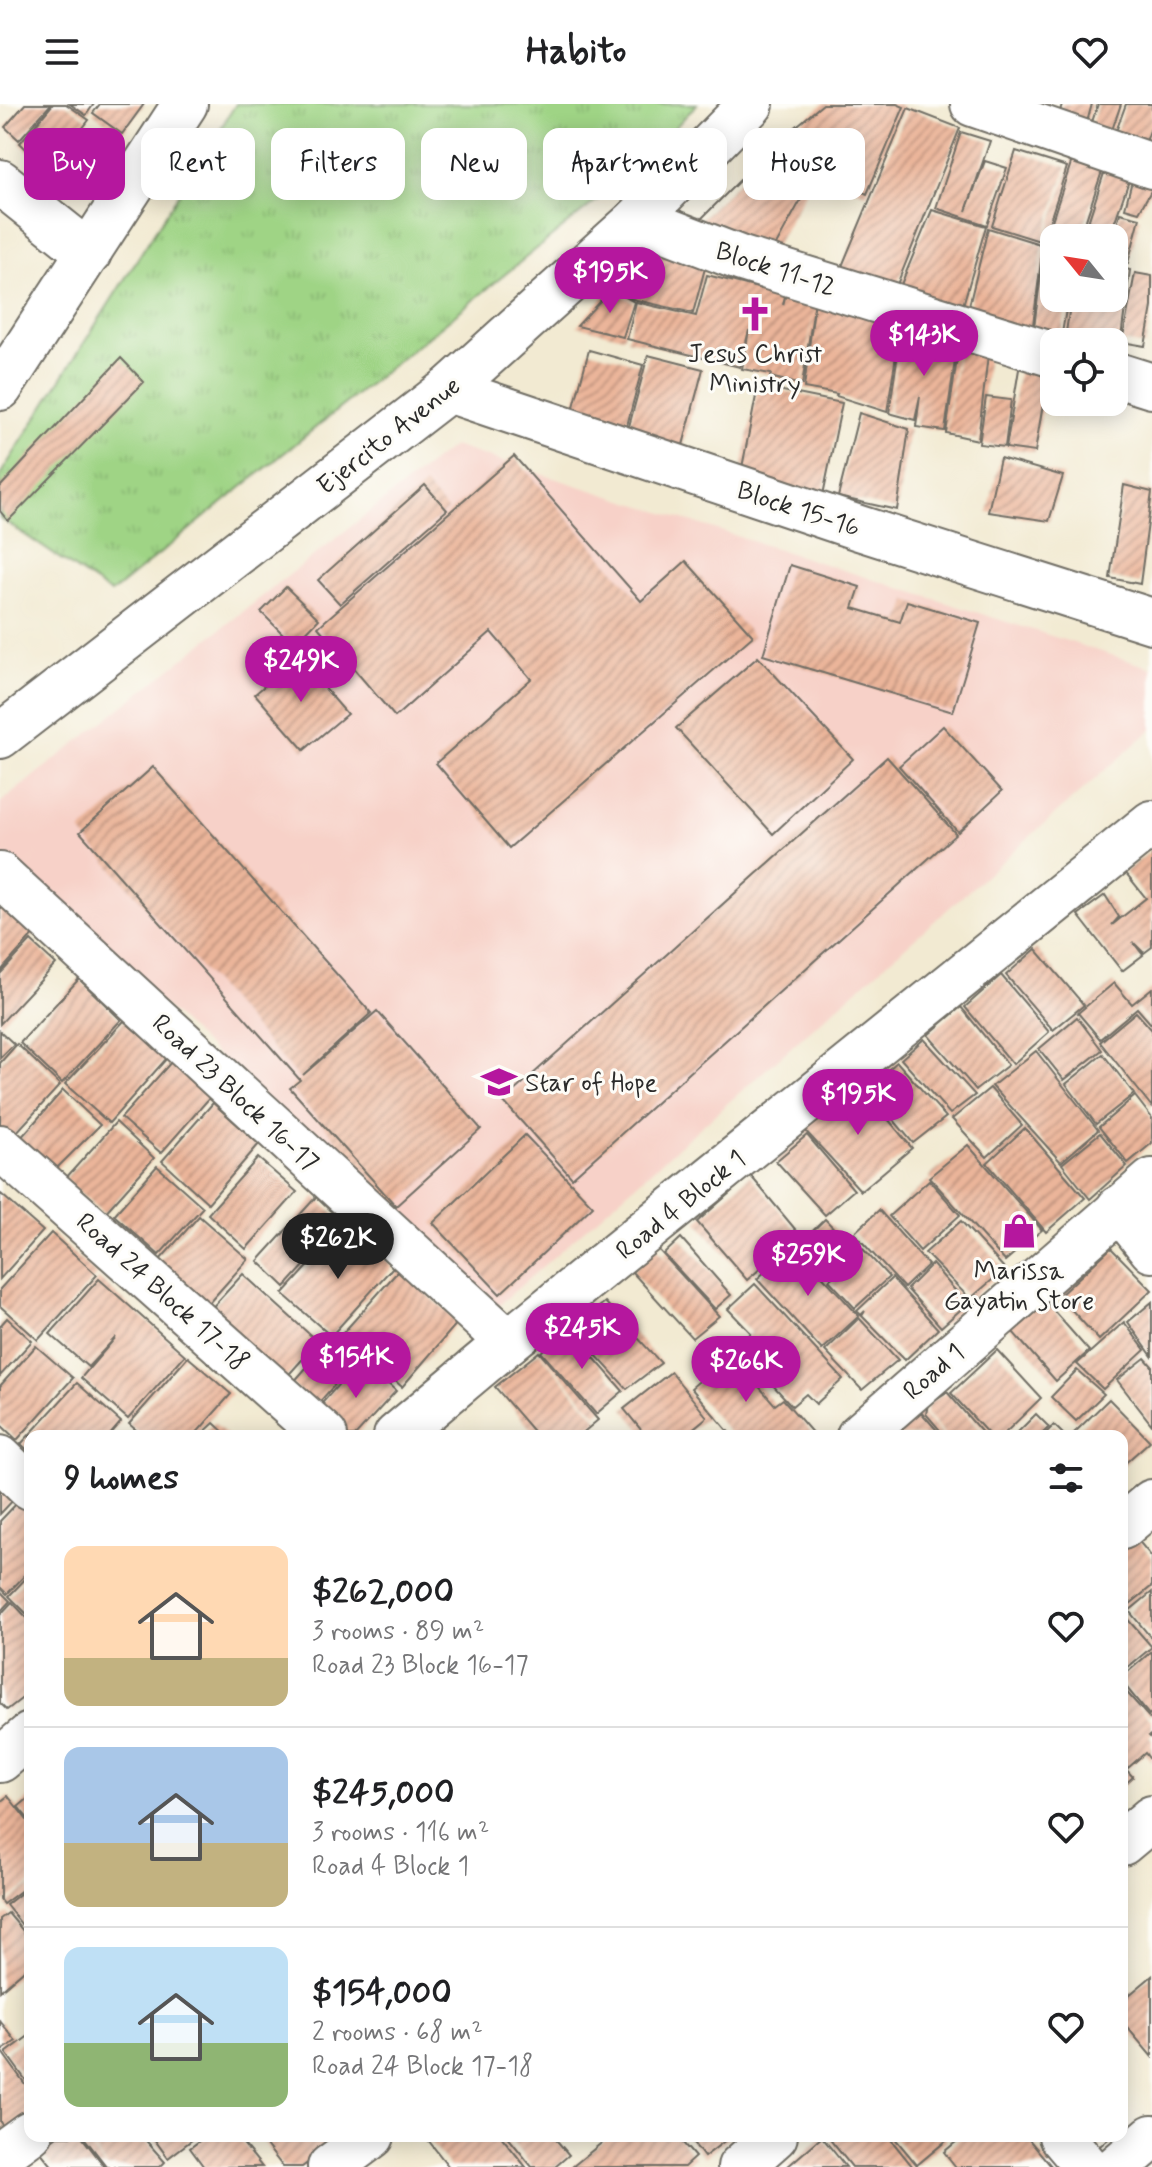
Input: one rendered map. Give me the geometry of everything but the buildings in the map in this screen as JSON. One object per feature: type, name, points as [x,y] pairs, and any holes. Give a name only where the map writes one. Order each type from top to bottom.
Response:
[{"type":"street","points":[[0,388],[185,104]]},
{"type":"street","name":"Ejercito Avenue","points":[[0,736],[448,390],[638,219],[751,104]]},
{"type":"street","points":[[973,104],[1152,166]]},
{"type":"street","points":[[0,182],[89,253]]},
{"type":"street","name":"Block 11-12","points":[[638,219],[742,259],[1040,351]]},
{"type":"street","points":[[1128,378],[1152,386]]},
{"type":"street","name":"Block 15-16","points":[[448,390],[873,532],[1152,621]]},
{"type":"street","name":"Road 4 Block 1","points":[[403,1430],[1152,823]]},
{"type":"street","name":"Road 23 Block 16-17","points":[[0,875],[508,1342]]},
{"type":"street","name":"Road 24 Block 17-18","points":[[0,1147],[318,1430]]},
{"type":"street","points":[[1136,1194],[1152,1250]]},
{"type":"street","name":"Road 1","points":[[866,1430],[1136,1194]]},
{"type":"street","points":[[0,1458],[24,1481]]},
{"type":"street","points":[[1128,1522],[1152,1502]]},
{"type":"street","points":[[1128,1838],[1152,1818]]},
{"type":"street","points":[[0,2155],[24,2137]]},
{"type":"street","points":[[1117,2167],[1152,2137]]},
{"type":"street","points":[[330,2167],[364,2142]]},
{"type":"street","points":[[740,2167],[768,2142]]},
{"type":"street","points":[[1066,2142],[1087,2167]]},
{"type":"shaded area","name":"Star of Hope","points":[[453,446],[1152,668],[1152,729],[492,1311],[0,853],[0,803]]},
{"type":"green space","points":[[236,104],[697,104],[675,128],[543,128],[543,200],[597,200],[111,593],[0,518],[0,475],[175,200],[255,200],[255,128],[221,128]]},
{"type":"place","name":"Jesus Christ Ministry","points":[[755,314]]},
{"type":"place","name":"Star of Hope","points":[[499,1082]]},
{"type":"place","name":"Marissa Gayatin Store","points":[[1019,1231]]}]
